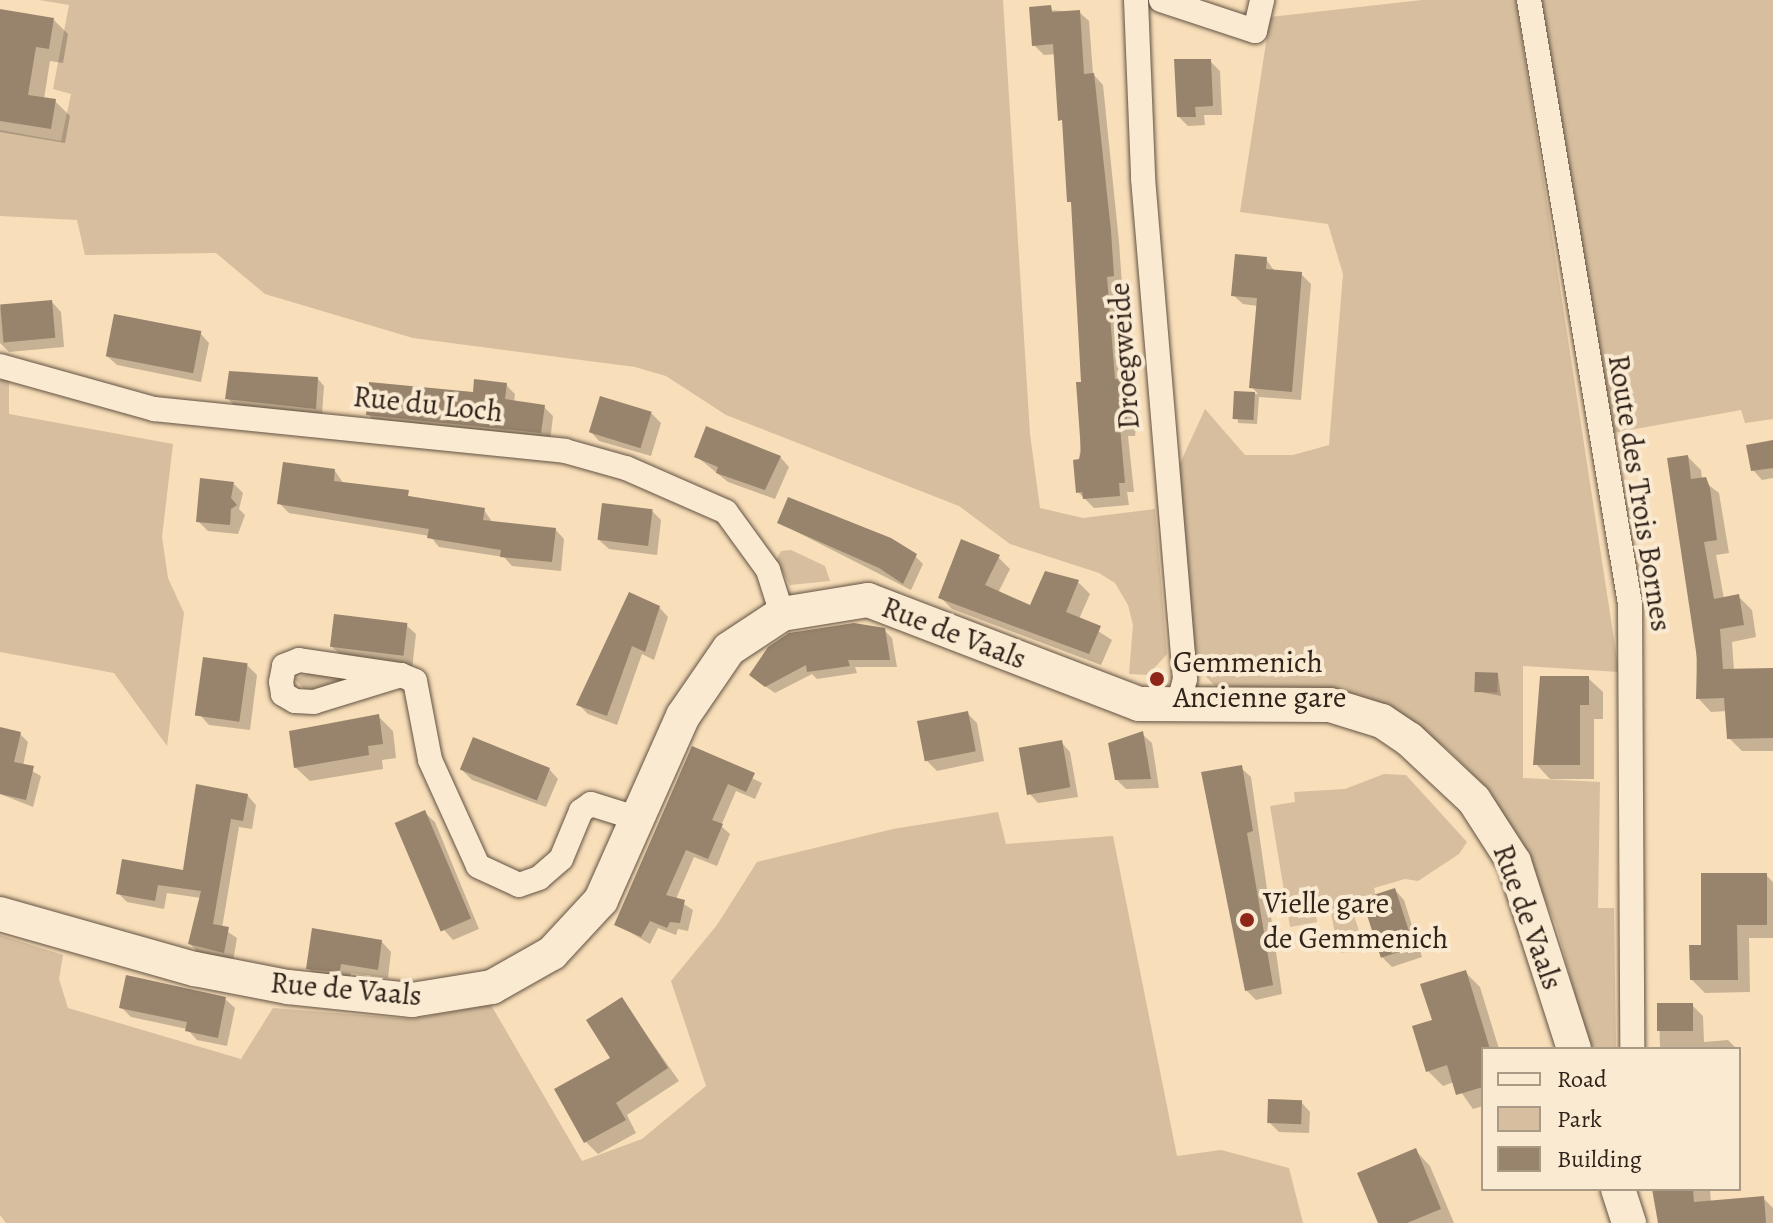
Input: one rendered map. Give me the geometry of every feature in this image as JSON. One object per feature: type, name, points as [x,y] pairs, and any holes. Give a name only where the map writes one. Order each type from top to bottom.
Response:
[{"type":"main road","name":"Rue de Vaals","points":[[0,914],[195,969],[288,987],[412,1000],[450,995],[526,972],[575,933],[601,900],[683,716],[707,674],[729,649],[782,614],[868,600],[1114,697],[1178,705],[1291,703],[1356,711],[1382,721],[1441,764],[1474,800],[1514,862],[1573,1047]]},
{"type":"main road","points":[[1619,1191],[1629,1223]]},
{"type":"street","name":"Droegweide","points":[[1136,0],[1143,178],[1185,679],[1178,705]]},
{"type":"street","points":[[1161,0],[1255,31],[1262,0]]},
{"type":"street","name":"Route des Trois Bornes","points":[[1529,0],[1630,604],[1632,1047]]},
{"type":"street","name":"Rue du Loch","points":[[0,366],[154,409],[565,451],[626,468],[726,512],[768,570],[782,614]]},
{"type":"street","points":[[401,675],[420,689],[430,760],[478,866],[519,885],[539,878],[561,859],[581,811],[591,804],[639,819]]},
{"type":"green space","points":[[39,0],[1003,0],[1030,434],[1040,508],[1083,518],[1155,509],[1167,654],[1148,675],[1129,674],[1133,625],[1128,605],[1115,583],[1099,573],[1010,544],[959,506],[726,415],[666,376],[635,367],[413,338],[265,294],[216,253],[85,255],[77,220],[0,216],[0,130],[61,141],[71,94],[53,89],[69,5]]},
{"type":"green space","points":[[1422,0],[1516,0],[1619,672],[1523,666],[1523,778],[1600,782],[1598,908],[1614,908],[1616,1047],[1589,1047],[1556,925],[1524,852],[1490,791],[1447,749],[1420,729],[1214,685],[1198,668],[1193,648],[1177,470],[1205,409],[1245,455],[1293,455],[1329,445],[1343,274],[1328,224],[1240,212],[1270,17]]},
{"type":"green space","points":[[1540,0],[1773,0],[1773,419],[1745,423],[1741,410],[1613,433]]},
{"type":"green space","points":[[0,380],[9,380],[9,414],[173,444],[162,537],[168,578],[184,613],[167,746],[114,673],[0,652]]},
{"type":"green space","points":[[791,550],[825,566],[830,581],[790,585],[776,560],[781,551]]},
{"type":"green space","points":[[311,672],[352,676],[307,692],[295,679]]},
{"type":"green space","points":[[1384,774],[1406,775],[1467,842],[1459,854],[1418,881],[1405,879],[1374,888],[1375,894],[1351,907],[1366,951],[1339,953],[1327,894],[1314,903],[1317,922],[1290,927],[1270,806],[1295,802],[1294,792],[1345,789]]},
{"type":"green space","points":[[998,812],[1006,844],[1113,836],[1177,1156],[1221,1150],[1289,1168],[1303,1223],[6,1223],[0,1215],[0,935],[63,955],[59,979],[68,1008],[241,1059],[273,1008],[411,1019],[491,1005],[582,1161],[642,1139],[706,1086],[671,981],[717,925],[757,862],[893,829]]},
{"type":"building","points":[[1051,5],[1052,12],[1080,10],[1084,74],[1094,73],[1111,231],[1114,276],[1107,277],[1115,379],[1125,378],[1128,410],[1126,427],[1120,427],[1125,483],[1119,483],[1120,496],[1083,499],[1082,492],[1076,493],[1073,460],[1079,459],[1081,451],[1076,382],[1081,382],[1071,202],[1067,202],[1053,44],[1032,46],[1029,7]]},
{"type":"building","points":[[0,9],[54,18],[49,49],[36,47],[28,95],[56,99],[51,129],[0,121]]},
{"type":"building","points":[[1174,59],[1211,59],[1213,106],[1195,107],[1196,117],[1177,117]]},
{"type":"building","points":[[1235,254],[1267,257],[1266,269],[1302,272],[1292,392],[1249,388],[1257,298],[1231,296]]},
{"type":"building","points":[[52,300],[55,338],[4,342],[0,305]]},
{"type":"building","points":[[114,314],[201,331],[193,373],[106,356]]},
{"type":"building","points":[[229,371],[318,377],[316,409],[225,399]]},
{"type":"building","points":[[474,379],[507,383],[505,399],[545,405],[541,433],[366,415],[369,382],[473,392]]},
{"type":"building","points":[[1234,391],[1255,392],[1254,420],[1233,419]]},
{"type":"building","points":[[600,396],[652,412],[641,448],[589,432]]},
{"type":"building","points":[[706,426],[781,456],[765,490],[716,473],[718,467],[694,457]]},
{"type":"building","points":[[1773,440],[1773,468],[1751,471],[1746,445]]},
{"type":"building","points":[[1688,455],[1691,479],[1706,477],[1710,488],[1717,540],[1704,542],[1714,599],[1739,594],[1744,625],[1720,629],[1723,669],[1773,668],[1773,738],[1727,739],[1724,698],[1696,699],[1697,658],[1667,458]]},
{"type":"building","points":[[283,462],[335,469],[334,481],[409,490],[408,496],[485,508],[483,520],[556,528],[552,562],[500,557],[501,550],[427,538],[429,529],[277,504]]},
{"type":"building","points":[[200,478],[234,482],[231,498],[237,505],[231,509],[230,525],[196,522]]},
{"type":"building","points":[[788,497],[891,538],[917,554],[903,584],[879,568],[777,523]]},
{"type":"building","points":[[602,503],[653,509],[648,546],[597,540]]},
{"type":"building","points":[[961,539],[1000,555],[985,585],[1030,605],[1045,571],[1079,580],[1066,612],[1101,626],[1089,654],[938,598]]},
{"type":"building","points":[[629,592],[660,606],[645,652],[632,646],[607,716],[576,705]]},
{"type":"building","points":[[334,614],[407,623],[403,656],[330,647]]},
{"type":"building","points":[[854,623],[885,628],[890,660],[848,660],[850,666],[807,672],[806,665],[765,687],[749,675],[768,647],[789,633]]},
{"type":"building","points":[[203,657],[248,663],[239,722],[195,715]]},
{"type":"building","points":[[1475,672],[1498,673],[1497,693],[1474,692]]},
{"type":"building","points":[[1540,676],[1589,676],[1589,705],[1580,705],[1580,765],[1533,765]]},
{"type":"building","points":[[968,711],[976,751],[925,761],[917,721]]},
{"type":"building","points":[[379,714],[383,744],[368,746],[369,755],[294,768],[289,731]]},
{"type":"building","points":[[0,727],[21,732],[14,762],[34,766],[26,800],[0,794]]},
{"type":"building","points":[[1143,731],[1151,779],[1115,780],[1108,743]]},
{"type":"building","points":[[473,737],[550,768],[537,801],[460,769]]},
{"type":"building","points":[[1062,740],[1070,787],[1027,795],[1019,748]]},
{"type":"building","points":[[692,746],[755,773],[746,792],[728,784],[712,820],[723,824],[708,859],[686,850],[666,895],[685,900],[680,923],[670,922],[667,928],[650,921],[641,937],[614,925]]},
{"type":"building","points":[[1242,765],[1253,831],[1247,833],[1273,985],[1245,991],[1201,772]]},
{"type":"building","points":[[196,784],[248,794],[243,821],[231,819],[213,924],[229,927],[224,953],[188,944],[201,891],[158,885],[155,901],[116,894],[122,859],[183,870]]},
{"type":"building","points":[[425,810],[471,919],[441,932],[395,823]]},
{"type":"building","points":[[1701,873],[1767,873],[1767,925],[1737,925],[1738,980],[1690,980],[1689,945],[1701,945]]},
{"type":"building","points":[[1395,888],[1414,947],[1381,958],[1362,899]]},
{"type":"building","points":[[312,928],[382,940],[378,970],[341,964],[340,972],[306,969]]},
{"type":"building","points":[[1466,970],[1489,1047],[1481,1047],[1481,1088],[1456,1095],[1447,1065],[1426,1072],[1412,1026],[1432,1020],[1420,984]]},
{"type":"building","points":[[126,975],[226,997],[218,1038],[185,1031],[187,1022],[119,1008]]},
{"type":"building","points":[[622,997],[668,1068],[616,1103],[626,1120],[584,1143],[554,1089],[610,1058],[586,1020]]},
{"type":"building","points":[[1657,1003],[1693,1003],[1693,1031],[1657,1031]]},
{"type":"building","points":[[1268,1099],[1302,1100],[1301,1124],[1267,1123]]},
{"type":"building","points":[[1416,1148],[1441,1209],[1407,1223],[1378,1223],[1357,1173]]},
{"type":"building","points":[[1652,1191],[1693,1191],[1694,1202],[1764,1196],[1766,1223],[1658,1223]]},
{"type":"place","name":"Gemmenich Ancienne gare","points":[[1157,679]]},
{"type":"place","name":"Vielle gare de Gemmenich","points":[[1247,920]]}]
